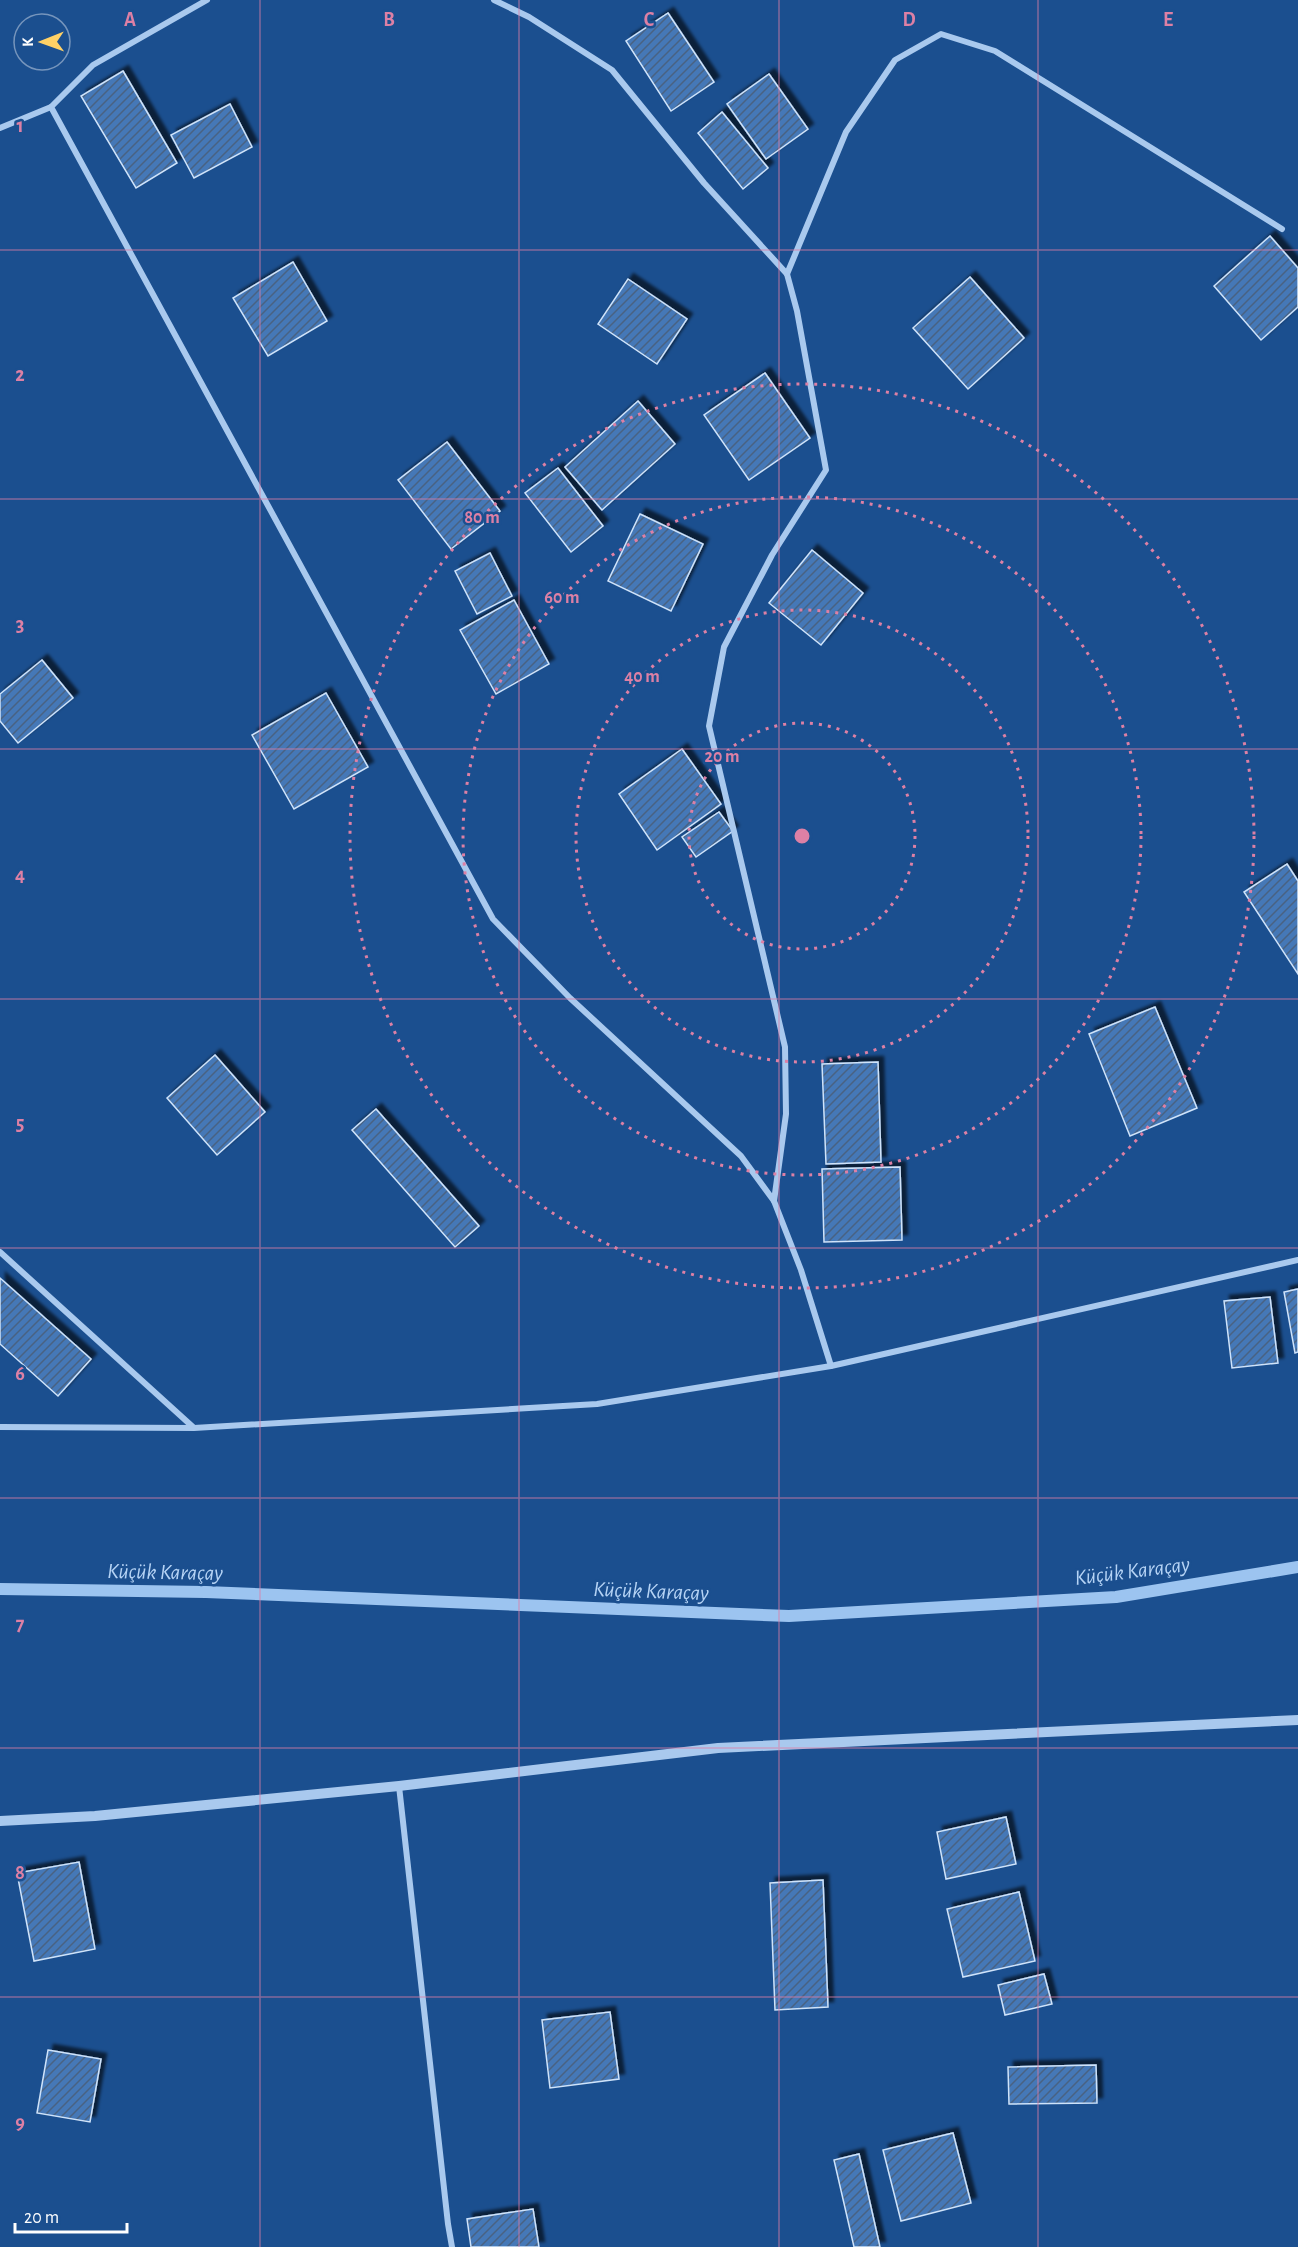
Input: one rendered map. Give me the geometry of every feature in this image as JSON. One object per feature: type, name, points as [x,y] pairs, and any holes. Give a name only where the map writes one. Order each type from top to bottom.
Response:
[{"type":"street","points":[[0,128],[51,107],[93,65],[207,0]]},
{"type":"street","points":[[494,0],[529,17],[612,69],[704,183],[787,274],[797,311],[826,470],[772,555],[724,647],[709,726],[785,1047],[786,1114],[774,1201]]},
{"type":"street","points":[[787,274],[846,132],[895,60],[941,34],[995,51],[1282,229]]},
{"type":"street","points":[[51,107],[493,919],[570,998],[741,1156],[774,1201],[801,1270],[831,1366]]},
{"type":"street","points":[[0,1252],[194,1428]]},
{"type":"street","points":[[0,1427],[194,1428],[597,1404],[831,1366],[1298,1260]]},
{"type":"street","points":[[0,1821],[96,1816],[399,1786],[718,1748],[1298,1719]]},
{"type":"street","points":[[399,1786],[452,2247]]},
{"type":"building","points":[[668,13],[714,82],[671,111],[626,41]]},
{"type":"building","points":[[123,71],[177,163],[136,188],[81,96]]},
{"type":"building","points":[[769,74],[808,129],[766,159],[727,104]]},
{"type":"building","points":[[230,104],[252,147],[194,178],[171,135]]},
{"type":"building","points":[[722,112],[768,168],[743,189],[698,133]]},
{"type":"building","points":[[1270,236],[1298,268],[1298,307],[1261,340],[1214,286]]},
{"type":"building","points":[[293,262],[327,321],[268,356],[233,298]]},
{"type":"building","points":[[970,277],[1024,338],[968,389],[913,328]]},
{"type":"building","points":[[628,279],[687,319],[657,364],[598,324]]},
{"type":"building","points":[[765,373],[810,438],[749,480],[704,415]]},
{"type":"building","points":[[638,401],[675,444],[602,510],[565,467]]},
{"type":"building","points":[[447,442],[500,511],[451,549],[398,480]]},
{"type":"building","points":[[558,468],[603,526],[571,552],[525,493]]},
{"type":"building","points":[[640,514],[703,544],[671,611],[608,581]]},
{"type":"building","points":[[812,550],[863,593],[821,645],[769,603]]},
{"type":"building","points":[[490,553],[512,596],[477,614],[455,571]]},
{"type":"building","points":[[514,600],[549,664],[496,694],[460,630]]},
{"type":"building","points":[[42,660],[73,698],[18,743],[0,721],[0,694]]},
{"type":"building","points":[[326,693],[368,767],[294,809],[252,735]]},
{"type":"building","points":[[682,749],[721,804],[657,850],[619,794]]},
{"type":"building","points":[[719,812],[733,831],[696,857],[682,837]]},
{"type":"building","points":[[1287,864],[1298,881],[1298,974],[1244,892]]},
{"type":"building","points":[[1155,1007],[1197,1108],[1130,1136],[1089,1034]]},
{"type":"building","points":[[215,1055],[265,1112],[217,1155],[167,1098]]},
{"type":"building","points":[[878,1062],[881,1162],[826,1164],[822,1064]]},
{"type":"building","points":[[376,1109],[479,1226],[455,1247],[352,1130]]},
{"type":"building","points":[[900,1167],[902,1240],[824,1242],[822,1169]]},
{"type":"building","points":[[0,1278],[91,1359],[58,1396],[0,1344]]},
{"type":"building","points":[[1298,1289],[1298,1352],[1295,1353],[1284,1292]]},
{"type":"building","points":[[1270,1297],[1278,1363],[1232,1368],[1224,1301]]},
{"type":"building","points":[[1006,1817],[1016,1864],[946,1879],[937,1832]]},
{"type":"building","points":[[79,1862],[95,1949],[34,1961],[17,1873]]},
{"type":"building","points":[[823,1880],[828,2007],[775,2010],[770,1883]]},
{"type":"building","points":[[1019,1892],[1035,1961],[963,1977],[947,1909]]},
{"type":"building","points":[[1044,1974],[1052,2004],[1005,2015],[998,1985]]},
{"type":"building","points":[[610,2012],[619,2079],[550,2088],[542,2020]]},
{"type":"building","points":[[48,2050],[101,2059],[90,2122],[37,2113]]},
{"type":"building","points":[[1096,2065],[1097,2103],[1009,2104],[1008,2067]]},
{"type":"building","points":[[953,2133],[971,2203],[901,2221],[883,2150]]},
{"type":"building","points":[[859,2154],[880,2247],[854,2247],[834,2160]]},
{"type":"building","points":[[533,2209],[539,2247],[471,2247],[467,2219]]},
{"type":"waterway","name":"Küçük Karaçay","points":[[0,1589],[206,1592],[789,1616],[1116,1597],[1298,1567]]}]
